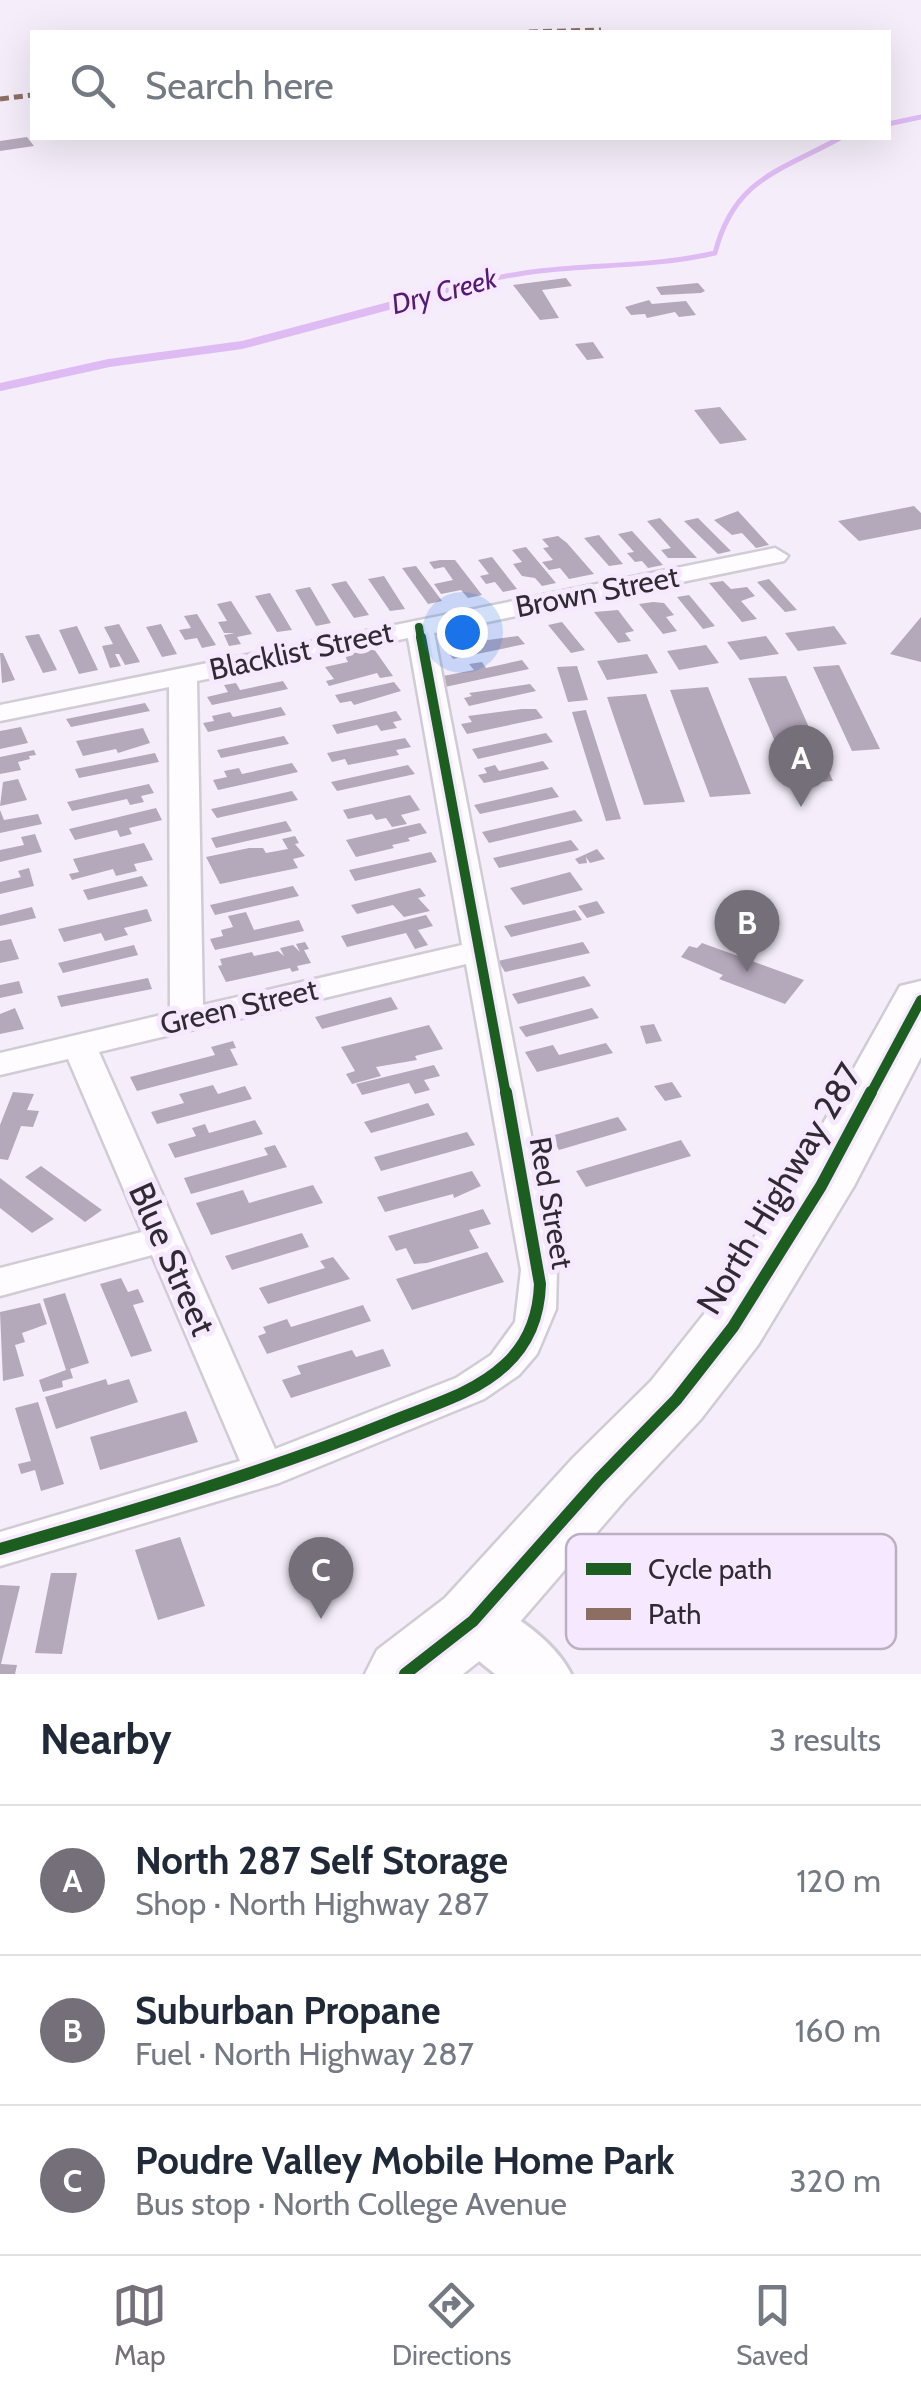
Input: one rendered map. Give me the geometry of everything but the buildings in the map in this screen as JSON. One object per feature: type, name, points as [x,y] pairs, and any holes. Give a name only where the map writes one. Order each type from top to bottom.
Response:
[{"type":"highway","name":"North Highway 287","points":[[405,1674],[473,1621],[676,1400],[733,1326],[821,1186],[921,1000]]},
{"type":"main road","points":[[473,1621],[540,1674]]},
{"type":"street","name":"Brown Street","points":[[418,628],[776,556]]},
{"type":"street","name":"Blacklist Street","points":[[0,712],[418,628]]},
{"type":"street","name":"Red Street","points":[[0,1549],[266,1472],[478,1385],[514,1355],[537,1320],[542,1296],[539,1270],[418,628]]},
{"type":"street","points":[[183,675],[187,1020]]},
{"type":"street","name":"Green Street","points":[[0,1064],[478,950]]},
{"type":"street","name":"Blue Street","points":[[79,1045],[266,1472]]},
{"type":"street","points":[[0,1282],[164,1239]]},
{"type":"waterway","name":"Dry Creek","points":[[891,123],[921,117]]},
{"type":"waterway","name":"Dry Creek","points":[[480,282],[538,271],[657,262],[715,253],[723,228],[747,193],[761,180],[836,140]]},
{"type":"waterway","name":"Dry Creek","points":[[0,387],[109,363],[242,345],[490,279]]},
{"type":"marked path","points":[[0,99],[30,95]]},
{"type":"cycle path","points":[[0,1549],[254,1473],[444,1400],[494,1374],[515,1355],[530,1333],[538,1309],[539,1270],[419,627]]},
{"type":"cycle path","points":[[405,1674],[473,1621],[599,1479],[676,1400],[733,1327],[821,1186],[921,1000]]},
{"type":"place","name":"North 287 Self Storage","points":[[801,807]]},
{"type":"place","name":"Suburban Propane","points":[[747,972]]},
{"type":"place","name":"Poudre Valley Mobile Home Park","points":[[321,1619]]}]
